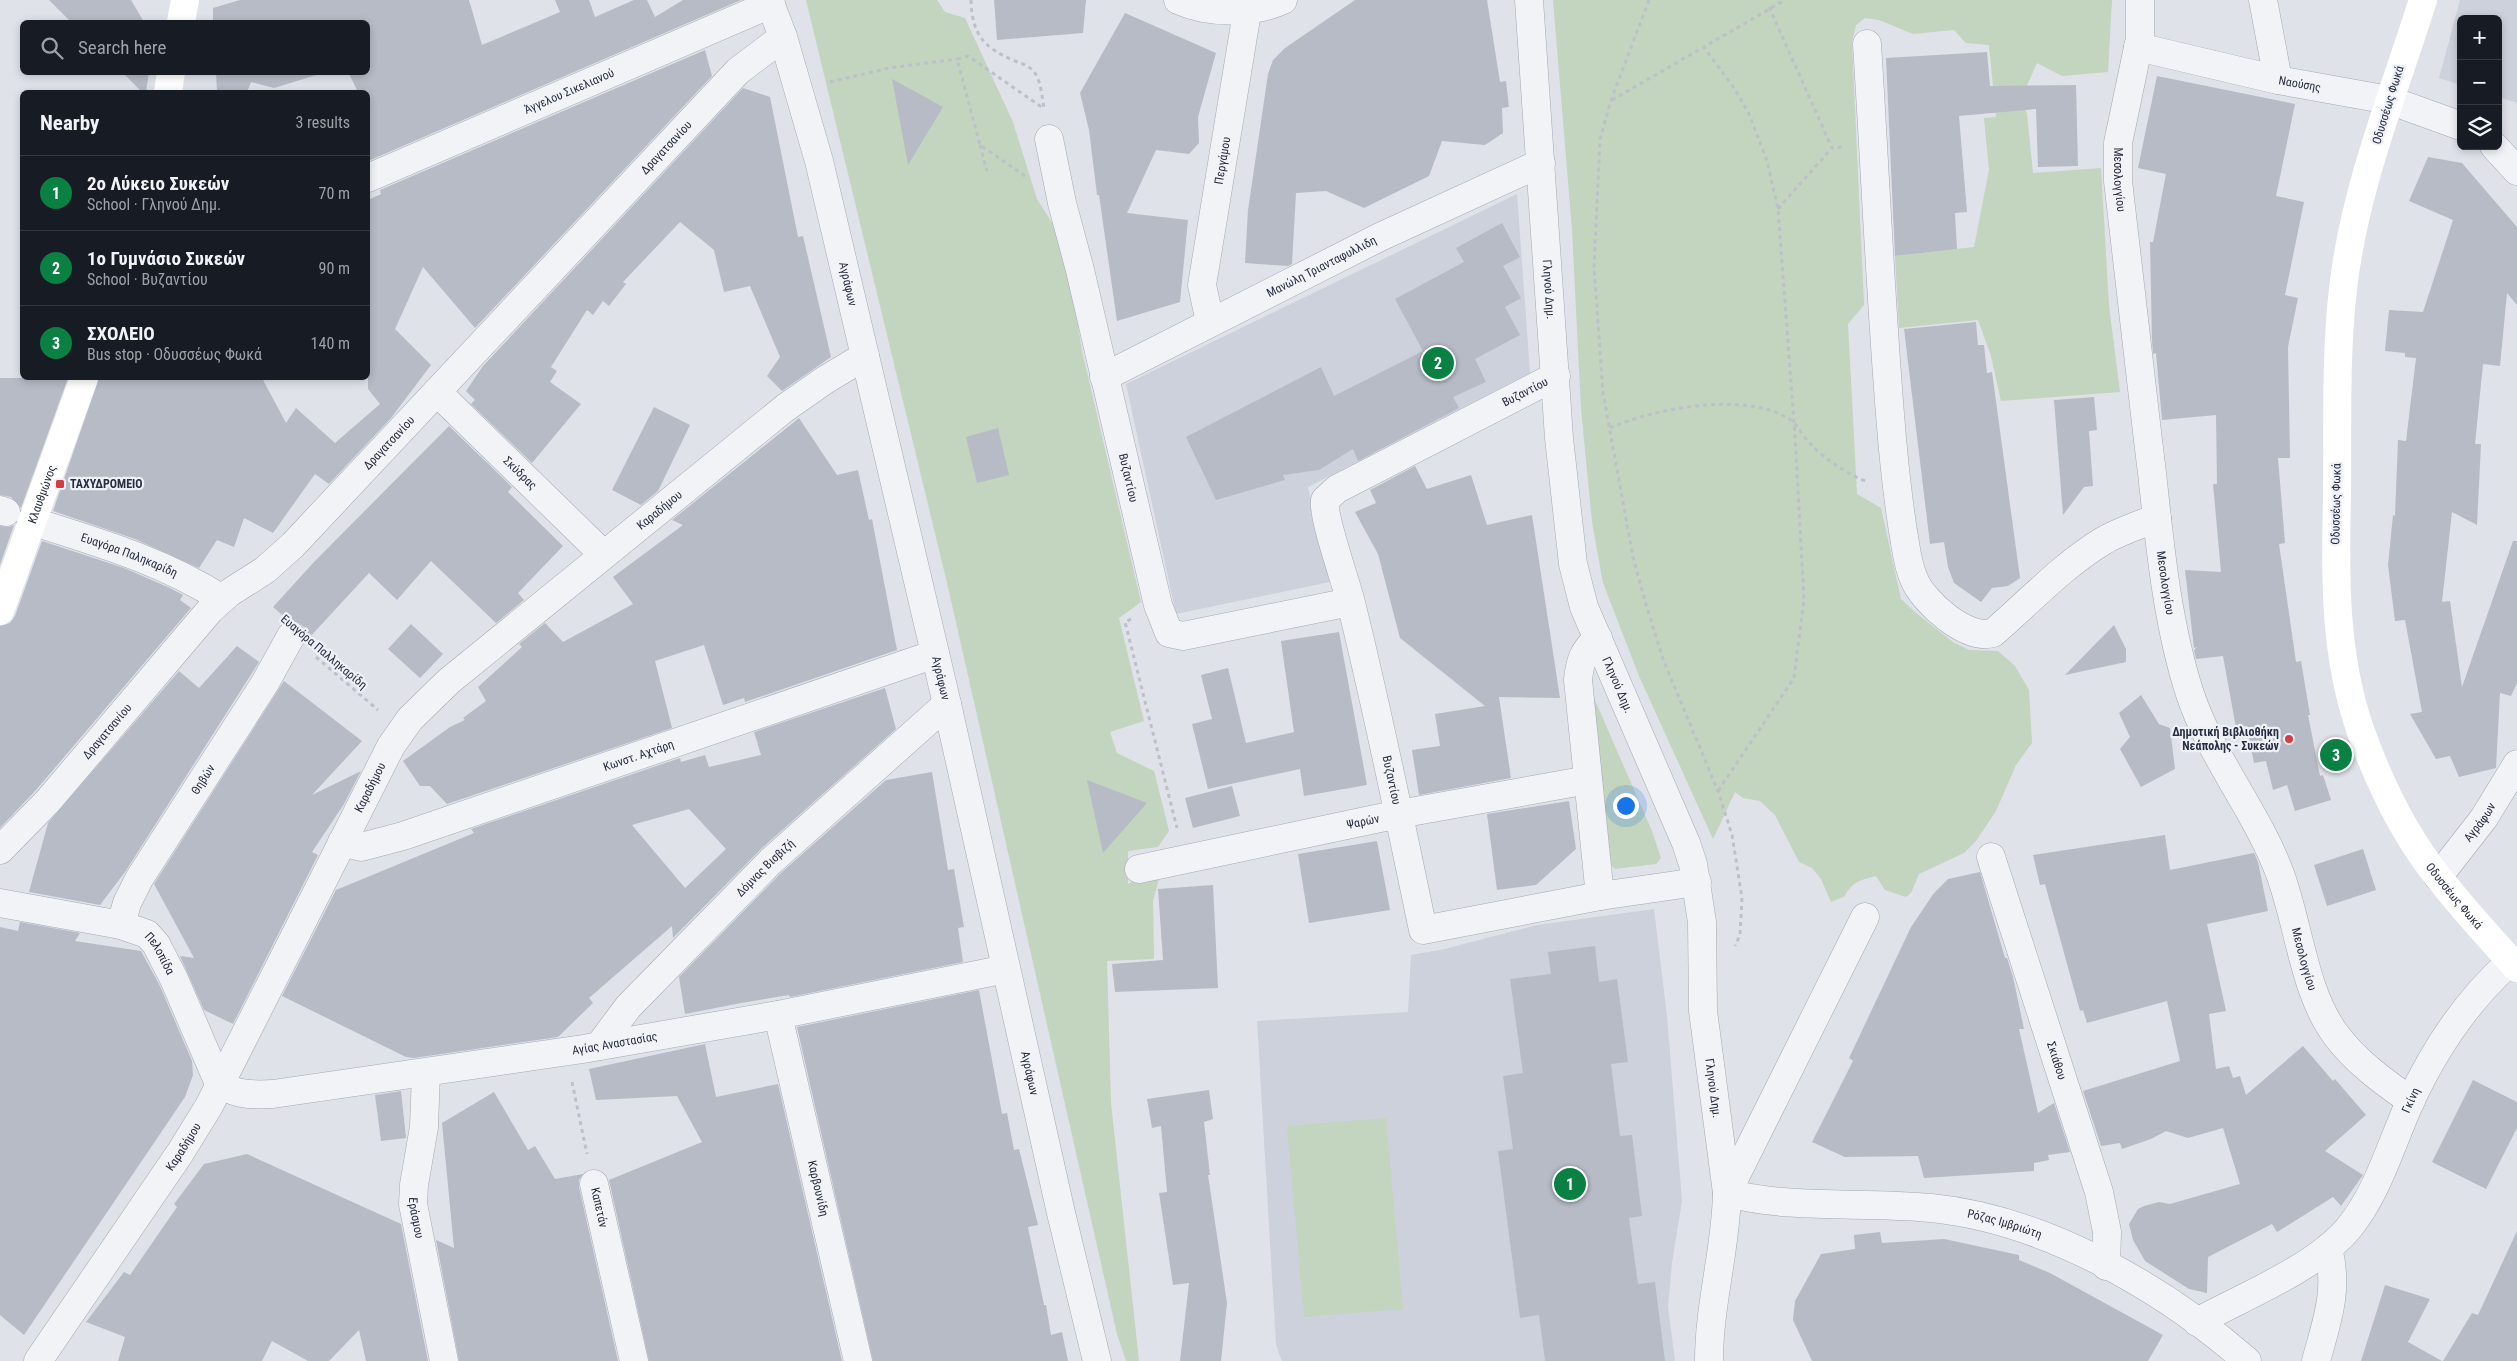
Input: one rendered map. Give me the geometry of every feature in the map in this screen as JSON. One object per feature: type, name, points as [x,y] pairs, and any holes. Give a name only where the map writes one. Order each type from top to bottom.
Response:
[{"type":"street","points":[[181,20],[185,0]]},
{"type":"street","points":[[1178,0],[1205,9],[1283,0]]},
{"type":"street","name":"Γληνού Δημ.","points":[[1529,0],[1563,482],[1573,564],[1584,607],[1686,843],[1697,882],[1702,922],[1703,1011],[1727,1193],[1726,1223],[1713,1299],[1709,1361]]},
{"type":"street","name":"Μεσολογγίου","points":[[2140,0],[2138,48],[2118,143],[2118,181],[2157,518],[2174,630],[2191,696],[2210,743],[2262,834],[2274,859],[2323,1011],[2335,1033],[2349,1049],[2382,1081],[2411,1101]]},
{"type":"street","points":[[2263,0],[2278,80]]},
{"type":"street","name":"Οδυσσέως Φωκά","points":[[2423,0],[2390,100],[2357,213],[2342,289],[2336,539],[2337,604],[2346,675],[2362,735],[2400,816],[2420,852],[2438,877],[2514,964]]},
{"type":"street","name":"Αγράφων","points":[[770,2],[783,37],[819,161],[947,704],[1097,1361]]},
{"type":"street","name":"Άγγελου Σικελιανού","points":[[370,177],[770,2]]},
{"type":"street","name":"Περγάμου","points":[[1210,322],[1202,285],[1248,4]]},
{"type":"street","name":"Δραγατσανίου","points":[[0,850],[48,801],[135,701],[206,615],[222,599],[259,575],[279,558],[738,71],[783,37]]},
{"type":"street","points":[[1867,44],[1888,389],[1897,494],[1910,567],[1918,589],[1936,609],[1980,635],[1993,633],[2043,587],[2103,542],[2157,518]]},
{"type":"street","name":"Ναούσης","points":[[2138,48],[2278,80],[2390,100],[2457,125]]},
{"type":"street","points":[[168,90],[171,75]]},
{"type":"street","name":"Βυζαντίου","points":[[1049,139],[1062,203],[1158,605],[1168,633],[1183,636],[1350,602]]},
{"type":"street","points":[[2498,150],[2517,171]]},
{"type":"street","name":"Μανώλη Τριανταφυλλιδη","points":[[1104,377],[1380,237],[1541,163]]},
{"type":"street","name":"Καραδήμου","points":[[38,1361],[180,1154],[221,1084],[342,842],[401,729],[449,681],[784,408],[865,356]]},
{"type":"street","name":"Βυζαντίου","points":[[1556,376],[1330,494],[1325,500],[1324,508],[1350,602],[1399,814],[1423,930],[1600,896]]},
{"type":"street","name":"Κλαυθμώνος","points":[[0,611],[12,515],[83,380]]},
{"type":"street","name":"Σκύδρας","points":[[437,392],[603,554]]},
{"type":"street","name":"Ευαγόρα Παληκαρίδη","points":[[12,515],[151,562],[198,584],[222,599]]},
{"type":"street","name":"Θηβών","points":[[121,925],[127,903],[139,879],[265,683],[291,636]]},
{"type":"street","points":[[1598,638],[1584,652],[1578,680],[1600,896],[1697,882]]},
{"type":"street","name":"Κωνστ. Αχτάρη","points":[[342,842],[361,847],[402,836],[935,654]]},
{"type":"street","name":"Δόμνας Βισβιζή","points":[[599,1046],[628,1007],[771,862],[947,704]]},
{"type":"street","name":"Αγράφων","points":[[2438,877],[2484,818],[2517,764]]},
{"type":"street","name":"Ψαρών","points":[[1139,869],[1399,814],[1588,780]]},
{"type":"street","name":"Σκιάθου","points":[[1991,857],[2099,1192],[2107,1232],[2106,1266]]},
{"type":"street","name":"Πελοπίδα","points":[[0,904],[121,925],[143,931],[156,944],[174,979],[212,1070],[221,1084]]},
{"type":"street","points":[[1727,1193],[1865,917]]},
{"type":"street","name":"Γκίνη","points":[[2197,1322],[2289,1273],[2328,1248],[2349,1228],[2360,1213],[2411,1101],[2460,1015],[2487,982],[2514,964]]},
{"type":"street","name":"Αγίας Αναστασίας","points":[[221,1084],[243,1093],[268,1094],[426,1073],[565,1052],[778,1015],[1006,969]]},
{"type":"street","name":"Καρβουνίδη","points":[[778,1015],[858,1361]]},
{"type":"street","name":"Εράσμου","points":[[426,1073],[425,1120],[414,1185],[414,1204],[444,1361]]},
{"type":"street","name":"Καπετάν","points":[[594,1184],[634,1361]]},
{"type":"street","name":"Ρόζας Ιμβριώτη","points":[[1727,1193],[1756,1200],[1786,1204],[1896,1205],[1969,1213],[2000,1220],[2032,1231],[2106,1266],[2197,1322],[2247,1361]]},
{"type":"street","points":[[2316,1361],[2334,1289],[2334,1275],[2328,1248]]},
{"type":"path","points":[[971,0],[972,21],[988,47],[1028,66],[1035,72],[1049,139]]},
{"type":"path","points":[[1649,0],[1611,100],[1600,139],[1594,267],[1603,393],[1633,557],[1647,608],[1681,707],[1718,792],[1732,835],[1742,898],[1740,935],[1733,953]]},
{"type":"path","points":[[1611,100],[1769,7],[1785,0]]},
{"type":"path","points":[[1769,7],[1832,148]]},
{"type":"path","points":[[1704,46],[1734,88],[1749,114],[1767,161],[1778,208],[1794,423],[1804,600],[1794,678],[1718,792]]},
{"type":"path","points":[[799,90],[889,68],[968,56],[1044,108]]},
{"type":"path","points":[[957,59],[987,171]]},
{"type":"path","points":[[980,144],[1062,203]]},
{"type":"path","points":[[1778,208],[1832,148],[1874,146]]},
{"type":"path","points":[[1610,428],[1648,413],[1693,406],[1732,405],[1760,408],[1781,414],[1794,423],[1821,454],[1845,473],[1897,494]]},
{"type":"path","points":[[1158,605],[1125,622],[1185,859]]},
{"type":"path","name":"Ευαγόρα Παλληκαρίδη","points":[[291,636],[401,729]]},
{"type":"path","name":"Καπετάν","points":[[565,1052],[594,1184]]},
{"type":"shaded area","points":[[2460,0],[2517,0],[2517,103],[2502,98],[2502,15],[2457,15],[2457,84],[2439,78]]},
{"type":"shaded area","points":[[1517,194],[1530,373],[1308,487],[1330,582],[1176,614],[1126,384]]},
{"type":"shaded area","points":[[1654,909],[1667,1016],[1682,1201],[1672,1263],[1668,1307],[1675,1361],[1282,1361],[1276,1345],[1257,1021],[1408,1012],[1411,955],[1445,949],[1537,925]]},
{"type":"green space","points":[[806,0],[937,0],[945,12],[965,18],[1013,122],[1037,199],[1058,232],[1070,274],[1082,351],[1141,602],[1119,618],[1144,721],[1110,732],[1117,753],[1154,771],[1169,831],[1158,847],[1128,851],[1128,884],[1150,872],[1159,879],[1153,901],[1154,959],[1107,961],[1111,1103],[1139,1361],[1126,1361],[1117,1334],[948,587]]},
{"type":"green space","points":[[1553,0],[2112,0],[2108,72],[2062,76],[2037,63],[2021,99],[2027,114],[2033,173],[2101,168],[2109,306],[2120,392],[2001,401],[1991,356],[1978,320],[1899,328],[1895,256],[1974,247],[1989,170],[1984,118],[1996,117],[1989,45],[1966,43],[1954,30],[1913,34],[1879,20],[1865,18],[1856,25],[1852,42],[1864,305],[1848,324],[1857,494],[1881,508],[1901,599],[1953,642],[1969,650],[1998,651],[2015,666],[2029,690],[2032,743],[2016,765],[1996,811],[1976,841],[1964,853],[1919,874],[1911,893],[1906,897],[1885,890],[1876,876],[1858,882],[1851,887],[1845,896],[1831,902],[1821,879],[1812,868],[1799,862],[1775,815],[1760,801],[1743,798],[1735,792],[1713,839],[1639,676],[1603,583],[1592,522],[1581,409],[1572,230]]},
{"type":"green space","points":[[1592,698],[1594,698],[1652,831],[1661,858],[1656,864],[1615,869],[1611,865]]},
{"type":"green space","points":[[1386,1118],[1403,1309],[1304,1317],[1287,1126]]},
{"type":"building","points":[[49,0],[131,0],[143,20],[69,20]]},
{"type":"building","points":[[240,0],[469,0],[482,45],[560,12],[555,0],[589,0],[595,17],[634,0],[647,0],[655,17],[683,0],[741,0],[370,160],[370,90],[357,90],[350,75],[370,75],[370,20],[213,20],[213,8]]},
{"type":"building","points":[[994,0],[1086,0],[1083,33],[997,40]]},
{"type":"building","points":[[1355,0],[1487,0],[1500,82],[1506,81],[1509,107],[1502,108],[1503,133],[1485,145],[1442,141],[1429,176],[1364,208],[1326,191],[1296,193],[1292,264],[1288,266],[1245,263],[1248,210],[1268,74],[1273,60],[1285,48]]},
{"type":"building","points":[[1125,13],[1216,53],[1198,117],[1199,143],[1189,154],[1156,150],[1127,213],[1188,220],[1180,302],[1117,321],[1099,195],[1097,195],[1089,130],[1080,93]]},
{"type":"building","points":[[705,50],[712,76],[475,328],[423,267],[395,329],[431,365],[391,418],[329,484],[315,474],[273,533],[244,518],[234,547],[217,540],[199,568],[135,539],[53,511],[98,380],[263,380],[286,423],[296,408],[335,443],[380,404],[368,389],[368,380],[370,380],[370,199],[381,194],[380,190]]},
{"type":"building","points":[[1987,52],[1990,86],[2076,85],[2078,166],[2038,167],[2036,109],[1959,116],[1967,212],[1955,213],[1957,249],[1895,256],[1886,58]]},
{"type":"building","points":[[125,75],[149,75],[146,90],[140,90]]},
{"type":"building","points":[[216,75],[316,75],[274,88],[251,82],[248,90],[217,90]]},
{"type":"building","points":[[2157,76],[2295,104],[2276,196],[2304,202],[2285,295],[2298,298],[2288,347],[2290,458],[2278,458],[2285,543],[2279,544],[2296,662],[2301,661],[2310,715],[2308,715],[2320,776],[2323,775],[2331,800],[2295,811],[2287,785],[2273,790],[2266,761],[2254,763],[2247,726],[2236,728],[2223,656],[2196,659],[2194,650],[2197,647],[2194,648],[2185,570],[2221,572],[2213,484],[2217,484],[2216,415],[2162,420],[2156,353],[2153,354],[2152,341],[2150,242],[2153,242],[2166,174],[2138,168]]},
{"type":"building","points":[[892,79],[943,107],[908,165]]},
{"type":"building","points":[[743,88],[770,97],[798,237],[803,236],[831,357],[782,391],[767,376],[780,357],[750,286],[724,292],[714,250],[680,222],[623,282],[626,284],[609,306],[603,301],[593,315],[587,310],[551,367],[557,371],[550,382],[581,404],[532,463],[471,404],[475,400],[466,391],[483,366]]},
{"type":"building","points":[[2428,157],[2462,163],[2517,227],[2517,305],[2507,293],[2500,366],[2483,364],[2475,444],[2481,444],[2477,525],[2452,512],[2442,602],[2450,601],[2462,687],[2513,541],[2517,541],[2517,683],[2511,696],[2500,693],[2496,768],[2459,777],[2450,756],[2436,759],[2410,714],[2422,712],[2405,620],[2395,621],[2388,565],[2393,515],[2395,516],[2398,440],[2406,441],[2416,358],[2405,357],[2405,353],[2385,351],[2389,310],[2423,312],[2453,220],[2409,201]]},
{"type":"building","points":[[1502,223],[1520,257],[1503,266],[1521,298],[1505,307],[1520,335],[1475,359],[1486,382],[1453,397],[1459,408],[1358,461],[1353,449],[1319,470],[1283,475],[1285,480],[1216,500],[1186,437],[1321,367],[1334,396],[1423,351],[1395,299],[1464,262],[1456,248]]},
{"type":"building","points":[[1976,322],[1978,345],[1984,345],[1987,373],[1992,372],[2020,578],[2008,586],[1992,588],[1981,602],[1954,583],[1948,567],[1944,542],[1930,544],[1904,329]]},
{"type":"building","points":[[0,378],[67,380],[21,508],[11,497],[0,495]]},
{"type":"building","points":[[2094,397],[2097,430],[2089,431],[2093,486],[2084,487],[2063,515],[2054,400]]},
{"type":"building","points":[[654,407],[690,425],[658,491],[641,505],[612,490]]},
{"type":"building","points":[[799,418],[837,475],[858,470],[869,520],[872,519],[897,650],[745,702],[744,698],[723,705],[704,645],[655,661],[672,728],[447,804],[430,786],[420,786],[403,761],[450,727],[465,720],[463,718],[486,701],[478,687],[522,647],[519,644],[545,623],[563,642],[633,604],[613,577],[683,525],[672,520]]},
{"type":"building","points":[[449,426],[512,487],[508,492],[563,546],[518,593],[524,600],[496,623],[431,561],[397,600],[369,573],[308,639],[305,628],[299,623],[289,621],[273,607],[314,562]]},
{"type":"building","points":[[998,428],[1009,475],[977,483],[966,437]]},
{"type":"building","points":[[1415,466],[1427,489],[1471,475],[1487,525],[1532,515],[1560,698],[1499,697],[1511,778],[1419,795],[1412,750],[1440,746],[1435,714],[1485,706],[1400,638],[1378,554],[1355,512],[1376,503],[1370,490]]},
{"type":"building","points":[[14,525],[0,565],[0,526],[9,527]]},
{"type":"building","points":[[42,541],[124,568],[170,588],[183,595],[180,600],[191,608],[36,790],[0,828],[0,626],[10,623],[15,616]]},
{"type":"building","points":[[411,624],[443,654],[420,678],[388,649]]},
{"type":"building","points":[[2114,625],[2126,649],[2126,662],[2065,675]]},
{"type":"building","points":[[1339,632],[1367,785],[1304,796],[1300,769],[1208,789],[1192,724],[1212,719],[1201,675],[1228,668],[1246,743],[1294,732],[1281,641]]},
{"type":"building","points":[[237,646],[259,662],[125,872],[100,905],[29,892],[48,823],[179,671],[199,688]]},
{"type":"building","points":[[284,681],[362,741],[312,795],[361,771],[344,804],[312,852],[318,855],[233,1024],[204,1010],[180,956],[194,958],[154,884]]},
{"type":"building","points":[[885,688],[896,729],[761,849],[673,938],[672,926],[589,998],[593,1003],[558,1037],[414,1058],[406,1057],[282,996],[336,890],[474,833],[471,829],[680,758],[681,762],[705,755],[709,767],[761,755],[754,732]],"holes":[[[689,809],[726,849],[685,888],[632,825]]]},
{"type":"building","points":[[2141,695],[2159,724],[2170,728],[2175,769],[2141,787],[2120,749],[2130,737],[2119,713]]},
{"type":"building","points":[[932,772],[948,870],[954,869],[964,927],[958,928],[963,962],[790,997],[789,995],[685,1014],[679,977],[782,872],[886,780]]},
{"type":"building","points":[[1087,780],[1147,803],[1103,853]]},
{"type":"building","points":[[1232,786],[1240,816],[1193,828],[1185,798]]},
{"type":"building","points":[[1569,801],[1576,849],[1536,885],[1497,890],[1487,814]]},
{"type":"building","points":[[2165,835],[2170,870],[2254,853],[2258,862],[2268,911],[2207,924],[2226,1011],[2209,1014],[2216,1069],[2229,1066],[2233,1078],[2240,1076],[2246,1095],[2303,1046],[2366,1115],[2325,1151],[2363,1175],[2341,1206],[2333,1197],[2277,1232],[2272,1224],[2208,1257],[2207,1293],[2189,1289],[2145,1261],[2133,1240],[2129,1224],[2138,1209],[2144,1206],[2159,1202],[2170,1204],[2240,1184],[2223,1128],[2188,1138],[2166,1131],[2151,1139],[2122,1149],[2120,1143],[2101,1146],[2083,1091],[2180,1061],[2167,1001],[2087,1023],[2083,1010],[2080,1011],[2045,884],[2040,885],[2033,855]]},
{"type":"building","points":[[1377,841],[1390,910],[1309,923],[1298,854]]},
{"type":"building","points":[[2363,849],[2376,890],[2327,906],[2314,865]]},
{"type":"building","points":[[1980,872],[2005,958],[2007,958],[2013,977],[2024,1029],[2019,1029],[2038,1113],[2054,1103],[2070,1152],[2048,1155],[2049,1160],[2034,1163],[2034,1171],[1924,1178],[1918,1156],[1845,1157],[1812,1142],[1853,1061],[1849,1058],[1911,927],[1934,893],[1948,879]]},
{"type":"building","points":[[1213,885],[1218,988],[1115,992],[1112,964],[1163,960],[1158,889]]},
{"type":"building","points":[[20,922],[80,933],[75,941],[141,951],[160,986],[192,1061],[193,1075],[185,1097],[24,1335],[0,1315],[0,927],[18,931]]},
{"type":"building","points":[[1595,946],[1599,982],[1617,979],[1628,1062],[1611,1064],[1620,1136],[1632,1135],[1642,1216],[1629,1218],[1638,1284],[1655,1282],[1665,1361],[1545,1361],[1539,1315],[1520,1318],[1498,1151],[1513,1149],[1503,1076],[1523,1073],[1510,979],[1551,974],[1548,952]]},
{"type":"building","points":[[979,990],[1002,1114],[1007,1113],[1014,1150],[1019,1149],[1038,1225],[1028,1227],[1051,1335],[1062,1332],[1068,1361],[873,1361],[797,1027]]},
{"type":"building","points":[[705,1044],[716,1097],[778,1084],[842,1361],[649,1361],[609,1180],[702,1142],[677,1096],[596,1100],[589,1069]]},
{"type":"building","points":[[2473,1080],[2517,1102],[2517,1128],[2486,1189],[2432,1162]]},
{"type":"building","points":[[1209,1090],[1213,1119],[1204,1122],[1210,1175],[1208,1175],[1227,1303],[1221,1361],[1180,1361],[1189,1283],[1173,1285],[1159,1193],[1167,1192],[1161,1126],[1152,1128],[1147,1099]]},
{"type":"building","points":[[401,1091],[406,1138],[381,1141],[375,1095]]},
{"type":"building","points":[[494,1092],[528,1150],[535,1146],[555,1179],[583,1174],[579,1180],[579,1187],[618,1361],[459,1361],[436,1240],[454,1248],[442,1123]]},
{"type":"building","points":[[247,1154],[401,1224],[428,1361],[366,1361],[359,1330],[329,1361],[308,1361],[272,1341],[262,1361],[118,1361],[125,1337],[86,1322],[124,1272],[130,1275],[177,1207],[174,1204],[204,1164]]},
{"type":"building","points":[[2517,1231],[2517,1361],[2443,1361],[2472,1313],[2478,1315]]},
{"type":"building","points":[[1880,1232],[1882,1243],[1944,1239],[2019,1255],[2019,1260],[2050,1273],[2163,1335],[2148,1361],[1812,1361],[1793,1320],[1795,1301],[1821,1254],[1855,1249],[1854,1235]]},
{"type":"building","points":[[2385,1285],[2430,1299],[2408,1342],[2442,1361],[2361,1361]]},
{"type":"place","name":"1ο Γυμνάσιο Συκεών","points":[[1438,363]]},
{"type":"place","name":"ΤΑΧΥΔΡΟΜΕΙΟ","points":[[60,484]]},
{"type":"place","name":"Δημοτική Βιβλιοθήκη Νεάπολης - Συκεών","points":[[2289,739]]},
{"type":"place","name":"ΣΧΟΛΕΙΟ","points":[[2336,755]]},
{"type":"place","name":"2ο Λύκειο Συκεών","points":[[1570,1184]]}]
